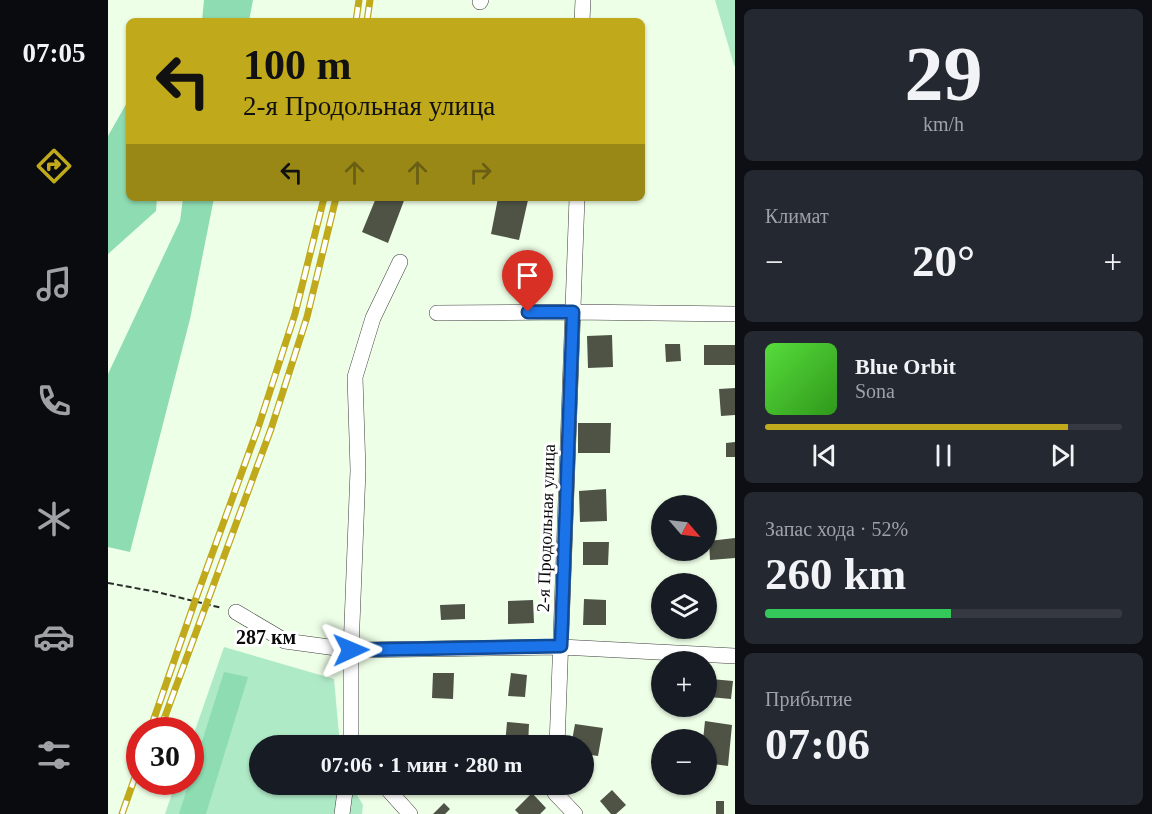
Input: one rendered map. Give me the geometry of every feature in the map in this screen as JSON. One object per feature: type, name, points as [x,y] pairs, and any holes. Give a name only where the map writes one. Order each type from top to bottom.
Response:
[{"type":"street","points":[[582,18],[583,0]]},
{"type":"street","name":"2-я Продольная улица","points":[[557,735],[577,201]]},
{"type":"street","points":[[351,735],[351,650],[358,470],[355,377],[373,318],[400,262]]},
{"type":"street","points":[[437,314],[573,312],[735,314]]},
{"type":"street","points":[[236,612],[285,641],[351,650],[561,646],[735,656]]},
{"type":"street","points":[[342,814],[345,795]]},
{"type":"street","points":[[393,795],[410,814]]},
{"type":"street","points":[[557,795],[575,814]]},
{"type":"path","points":[[108,583],[157,592],[236,612]]},
{"type":"green space","points":[[204,0],[253,0],[250,18],[202,18]]},
{"type":"green space","points":[[715,0],[735,0],[735,66],[734,65]]},
{"type":"green space","points":[[126,104],[126,201],[157,201],[156,211],[108,254],[108,136]]},
{"type":"green space","points":[[183,201],[213,201],[190,319],[130,552],[108,547],[108,374],[180,221]]},
{"type":"green space","points":[[224,647],[334,679],[339,735],[249,735],[249,795],[357,795],[363,805],[362,814],[165,814],[172,795],[204,795],[204,717],[200,717]]},
{"type":"green space","points":[[224,672],[248,677],[206,814],[179,814],[185,795],[204,795],[204,735]]},
{"type":"building","points":[[375,201],[404,201],[388,243],[362,232]]},
{"type":"building","points":[[497,201],[528,201],[519,240],[491,234]]},
{"type":"building","points":[[612,335],[613,367],[588,368],[587,336]]},
{"type":"building","points":[[665,344],[680,344],[681,361],[666,362]]},
{"type":"building","points":[[704,345],[735,345],[735,365],[704,365]]},
{"type":"building","points":[[735,388],[735,415],[721,416],[719,389]]},
{"type":"building","points":[[578,423],[611,423],[610,453],[578,453]]},
{"type":"building","points":[[735,442],[735,457],[726,457],[726,443]]},
{"type":"building","points":[[606,489],[607,521],[580,522],[579,491]]},
{"type":"building","points":[[735,538],[735,558],[717,559],[717,540]]},
{"type":"building","points":[[583,542],[609,542],[608,565],[583,565]]},
{"type":"building","points":[[584,599],[606,600],[606,625],[583,625]]},
{"type":"building","points":[[533,600],[534,623],[508,624],[508,601]]},
{"type":"building","points":[[465,604],[465,619],[441,620],[440,605]]},
{"type":"building","points":[[433,673],[454,673],[453,699],[432,698]]},
{"type":"building","points":[[511,673],[527,675],[525,697],[508,696]]},
{"type":"building","points":[[717,680],[733,681],[731,699],[717,698]]},
{"type":"building","points":[[705,721],[732,725],[728,766],[717,764],[717,729],[704,729]]},
{"type":"building","points":[[507,722],[529,724],[528,735],[506,735]]},
{"type":"building","points":[[575,724],[603,728],[598,756],[594,755],[594,735],[573,735]]},
{"type":"building","points":[[612,790],[626,805],[616,814],[611,814],[600,801]]},
{"type":"building","points":[[530,795],[534,795],[546,808],[540,814],[519,814],[515,810]]},
{"type":"building","points":[[716,801],[724,801],[724,814],[716,814]]},
{"type":"building","points":[[444,803],[450,809],[445,814],[433,814]]},
{"type":"railway","points":[[356,18],[359,0]]},
{"type":"railway","points":[[367,18],[370,0]]},
{"type":"railway","points":[[155,717],[259,425],[295,314],[323,201]]},
{"type":"railway","points":[[165,717],[271,429],[307,317],[335,201]]},
{"type":"railway","points":[[122,814],[129,795]]},
{"type":"district","name":"287 км","points":[[266,637]]},
{"type":"route","points":[[351,650],[561,646],[573,312],[528,312]]}]
